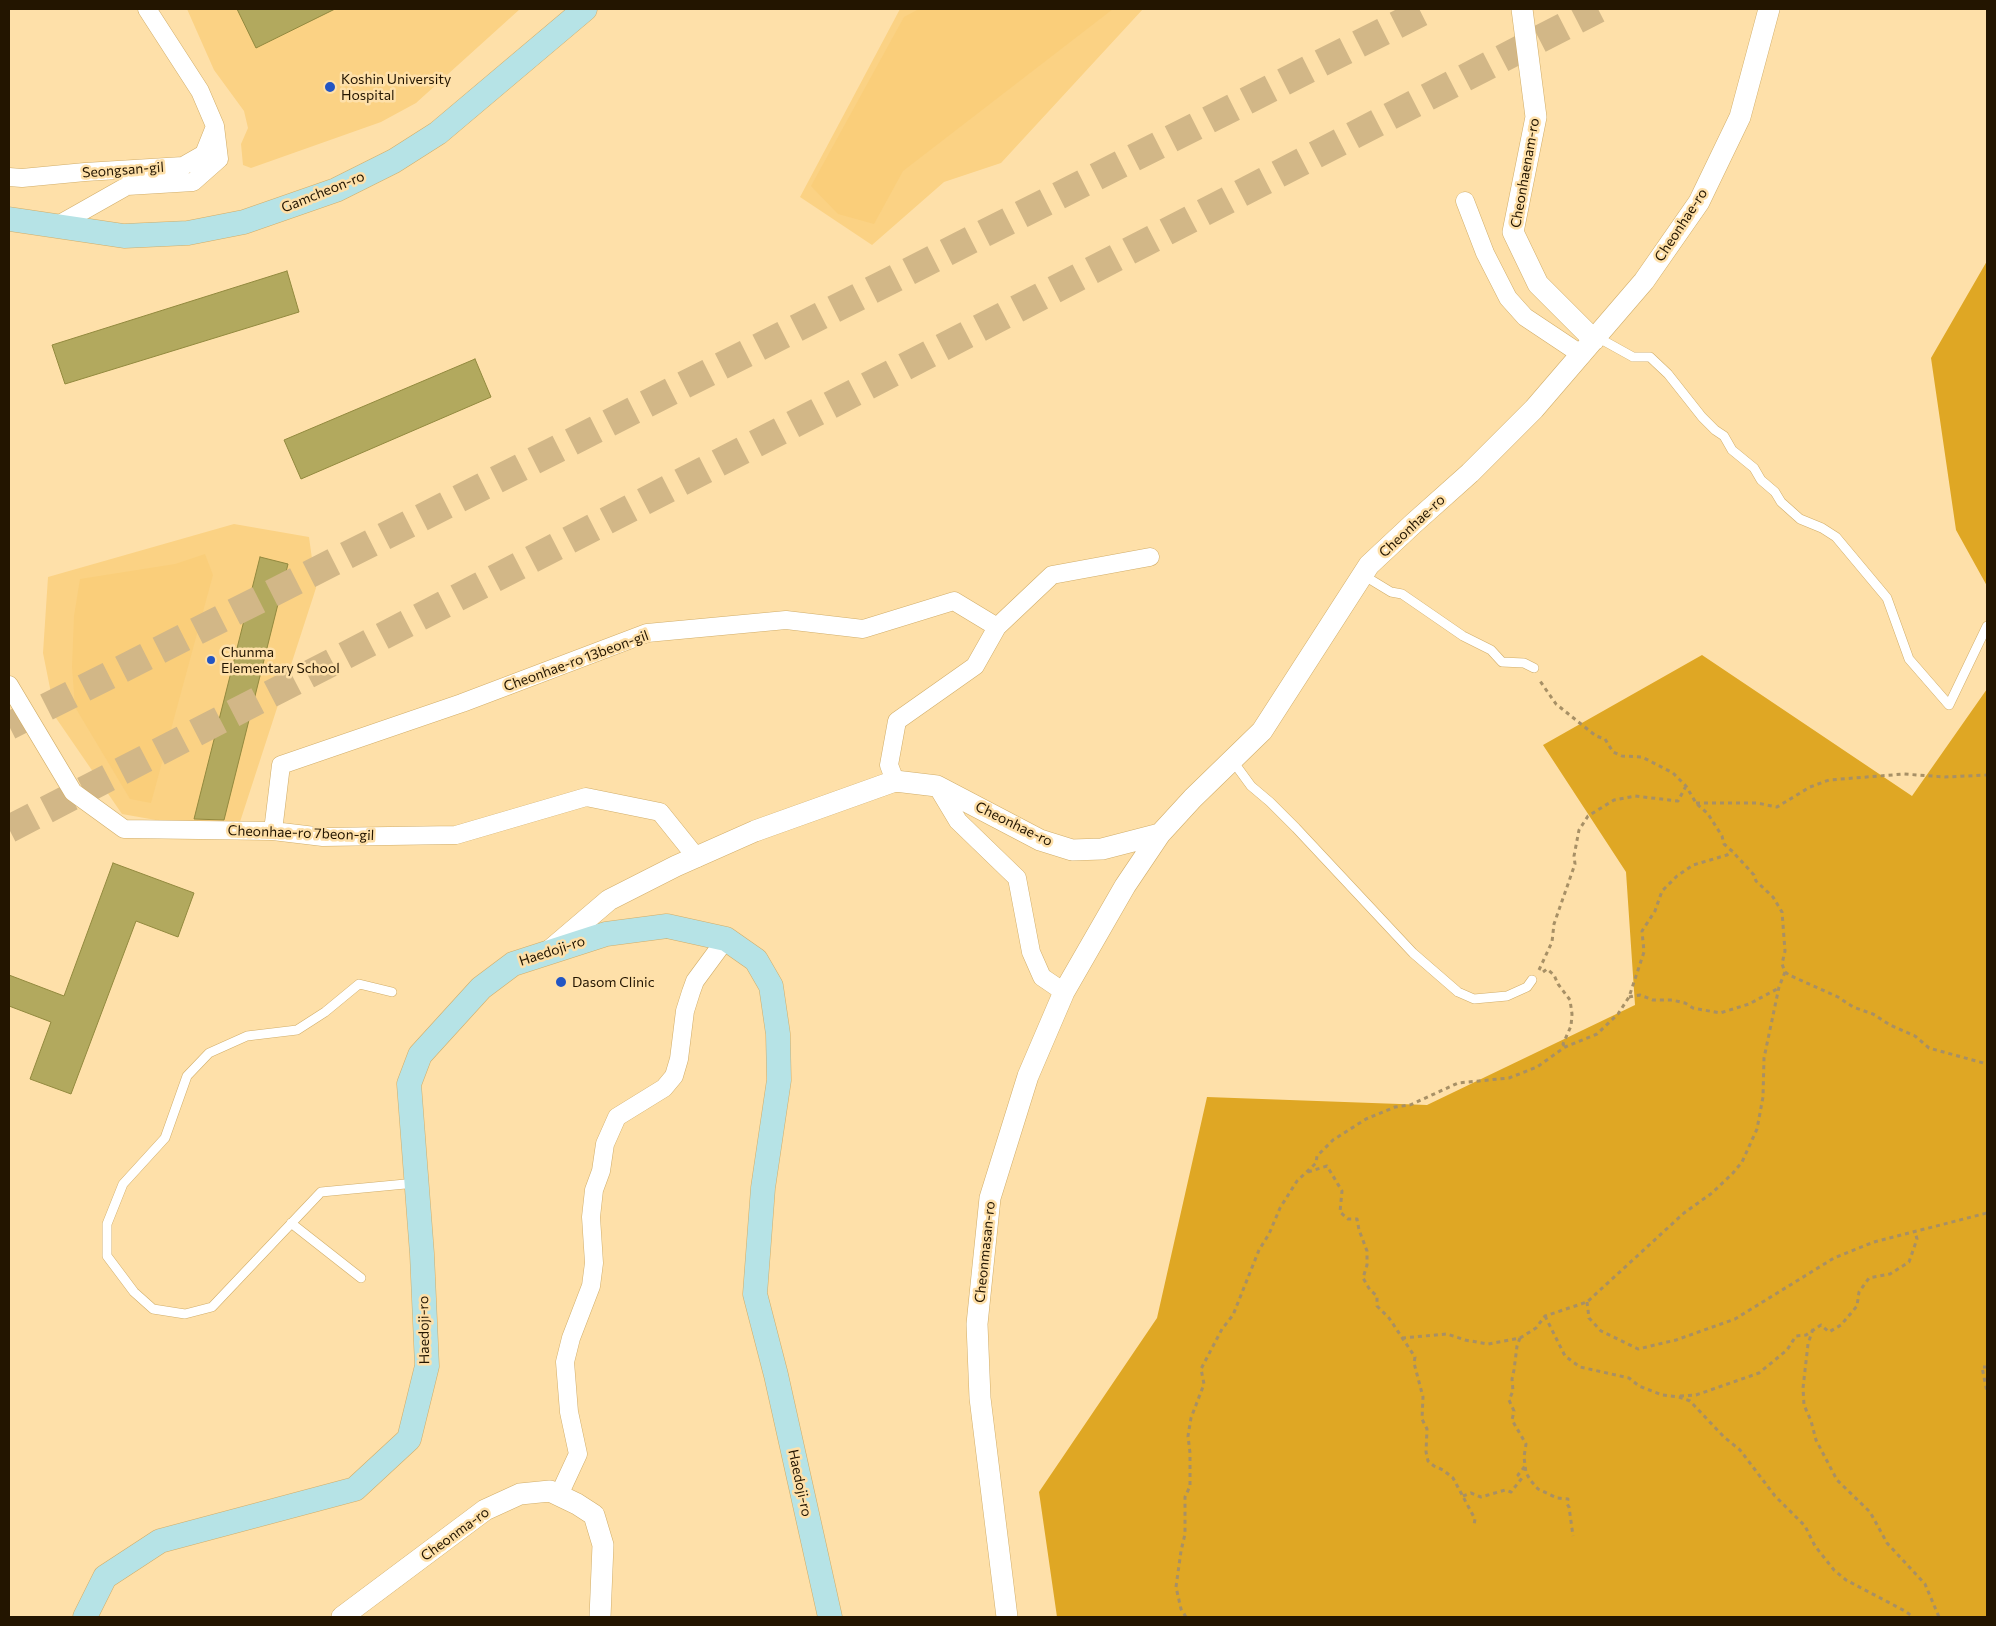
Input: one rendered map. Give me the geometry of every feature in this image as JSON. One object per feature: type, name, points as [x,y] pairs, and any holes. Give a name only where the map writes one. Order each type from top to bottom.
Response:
[{"type":"main road","name":"Gamcheon-ro","points":[[9,219],[124,236],[188,233],[244,222],[336,190],[394,161],[438,133],[585,9]]},
{"type":"main road","name":"Haedoji-ro","points":[[84,1617],[105,1577],[160,1541],[356,1489],[409,1439],[426,1366],[422,1254],[408,1084],[420,1055],[481,988],[514,964],[606,934],[667,926],[726,940],[756,960],[771,986],[778,1034],[779,1080],[762,1188],[755,1294],[776,1375],[830,1617]]},
{"type":"street","name":"Seongsan-gil","points":[[58,225],[127,186],[193,182],[219,159],[215,126],[200,91],[147,9]]},
{"type":"street","name":"Cheonhaenam-ro","points":[[1522,9],[1536,117],[1513,232],[1538,284],[1591,344]]},
{"type":"street","name":"Cheonhae-ro","points":[[548,952],[609,900],[676,866],[755,831],[895,781],[938,786],[1040,840],[1072,850],[1102,849],[1160,834],[1193,798],[1262,730],[1369,565],[1470,473],[1520,424],[1644,281],[1699,202],[1740,117],[1769,9]]},
{"type":"street","name":"Seongsan-gil","points":[[9,177],[22,178],[183,166],[204,154],[215,126]]},
{"type":"street","points":[[1465,201],[1495,274],[1512,303],[1531,321],[1591,344]]},
{"type":"street","points":[[895,781],[888,765],[897,721],[975,666],[997,627],[1052,575],[1150,557]]},
{"type":"street","name":"Cheonhae-ro 13beon-gil","points":[[273,831],[281,765],[462,703],[647,633],[786,620],[863,628],[954,601],[997,627]]},
{"type":"street","name":"Cheonhae-ro 7beon-gil","points":[[9,686],[73,792],[124,829],[273,831],[323,837],[456,835],[586,797],[660,812],[697,858]]},
{"type":"street","name":"Cheonhae-ro","points":[[938,786],[958,821],[1017,878],[1031,952],[1038,969],[1042,977],[1064,992]]},
{"type":"street","name":"Cheonmasan-ro","points":[[1007,1617],[980,1398],[977,1324],[990,1198],[1028,1076],[1064,992],[1125,886],[1160,834]]},
{"type":"street","points":[[559,1496],[578,1454],[569,1412],[565,1362],[570,1338],[591,1286],[594,1263],[591,1217],[594,1190],[605,1144],[617,1117],[664,1088],[674,1076],[680,1059],[685,1011],[695,981],[726,940]]},
{"type":"street","name":"Cheonma-ro","points":[[342,1617],[485,1510],[520,1494],[550,1492],[578,1504],[594,1515],[603,1545],[600,1617]]},
{"type":"lane","points":[[1591,344],[1633,357],[1650,357],[1668,374],[1702,417],[1724,436],[1732,450],[1754,468],[1761,480],[1775,492],[1782,502],[1800,519],[1822,528],[1836,537],[1887,598],[1909,659],[1949,705],[1987,626]]},
{"type":"lane","points":[[1363,575],[1391,592],[1402,594],[1463,636],[1491,650],[1502,662],[1524,663],[1534,668]]},
{"type":"lane","points":[[1232,760],[1250,786],[1270,802],[1296,828],[1413,953],[1458,992],[1474,999],[1507,996],[1527,988],[1532,980]]},
{"type":"lane","points":[[392,992],[359,984],[325,1012],[297,1030],[246,1036],[209,1053],[188,1076],[165,1138],[122,1184],[107,1224],[107,1256],[134,1292],[153,1309],[185,1314],[212,1307],[321,1192],[416,1183]]},
{"type":"lane","points":[[291,1222],[361,1278]]},
{"type":"path","points":[[1402,1338],[1447,1334],[1465,1340],[1488,1344],[1520,1338],[1536,1328],[1544,1316],[1587,1302],[1684,1213],[1712,1193],[1742,1162],[1757,1129],[1763,1097],[1764,1058],[1784,972],[1782,964],[1785,951],[1782,912],[1773,897],[1756,881],[1754,875],[1724,844],[1722,836],[1708,814],[1696,803],[1686,786],[1673,773],[1642,756],[1622,756],[1613,752],[1605,739],[1596,736],[1556,704],[1534,668]]},
{"type":"path","points":[[1696,803],[1757,803],[1777,807],[1810,787],[1829,780],[1904,774],[1945,777],[1987,775]]},
{"type":"path","points":[[1532,980],[1544,962],[1552,942],[1554,924],[1575,864],[1574,856],[1579,830],[1588,816],[1614,800],[1635,796],[1678,801],[1686,786]]},
{"type":"path","points":[[1186,1617],[1181,1609],[1176,1587],[1185,1534],[1186,1497],[1190,1486],[1188,1436],[1191,1418],[1204,1384],[1201,1369],[1222,1329],[1233,1314],[1256,1257],[1269,1234],[1280,1208],[1297,1181],[1316,1163],[1317,1156],[1333,1140],[1366,1119],[1396,1107],[1410,1104],[1458,1083],[1509,1078],[1538,1068],[1565,1047],[1597,1034],[1618,1014],[1629,997],[1644,952],[1642,932],[1655,911],[1662,891],[1677,876],[1693,865],[1727,855],[1732,851]]},
{"type":"path","points":[[1532,980],[1547,969],[1554,974],[1558,984],[1570,1000],[1571,1026],[1563,1044],[1565,1047]]},
{"type":"path","points":[[1784,972],[1915,1036],[1929,1048],[1987,1064]]},
{"type":"path","points":[[1629,997],[1640,995],[1653,1000],[1672,1000],[1685,1003],[1693,1008],[1720,1013],[1749,1004],[1780,988]]},
{"type":"path","points":[[1306,1174],[1327,1166],[1342,1191],[1340,1212],[1348,1218],[1357,1219],[1367,1251],[1367,1265],[1363,1278],[1370,1290],[1377,1296],[1377,1306],[1389,1318],[1415,1357],[1414,1363],[1422,1397],[1422,1419],[1426,1429],[1428,1461],[1453,1478],[1459,1492],[1464,1496],[1474,1519],[1474,1525]]},
{"type":"path","points":[[1587,1302],[1589,1318],[1601,1331],[1638,1349],[1676,1340],[1735,1319],[1834,1258],[1874,1242],[1987,1213]]},
{"type":"path","points":[[1544,1316],[1565,1356],[1580,1367],[1629,1378],[1639,1386],[1662,1395],[1696,1395],[1759,1373],[1787,1350],[1796,1336],[1806,1335],[1821,1325],[1829,1332],[1841,1324],[1857,1306],[1859,1292],[1869,1278],[1890,1274],[1910,1262],[1916,1239],[1915,1232]]},
{"type":"path","points":[[1813,1329],[1808,1344],[1803,1388],[1804,1405],[1816,1440],[1837,1480],[1870,1512],[1888,1543],[1925,1584],[1939,1617]]},
{"type":"path","points":[[1520,1338],[1512,1379],[1513,1391],[1509,1400],[1514,1411],[1512,1420],[1526,1444],[1524,1457],[1526,1473],[1530,1481],[1538,1489],[1557,1498],[1568,1499],[1567,1504],[1573,1536]]},
{"type":"path","points":[[1987,1367],[1982,1367],[1987,1392]]},
{"type":"path","points":[[1672,1396],[1690,1401],[1740,1450],[1775,1496],[1805,1526],[1814,1546],[1834,1570],[1853,1584],[1913,1617]]},
{"type":"path","points":[[1464,1496],[1471,1493],[1481,1498],[1505,1490],[1511,1492],[1522,1478],[1518,1475],[1523,1467],[1526,1466]]},
{"type":"shaded area","name":"Koshin University Hospital","points":[[187,9],[520,9],[416,103],[381,122],[251,168],[243,165],[241,144],[248,128],[244,111],[214,70]]},
{"type":"shaded area","points":[[900,9],[1143,9],[1001,163],[944,182],[872,245],[800,197]]},
{"type":"shaded area","points":[[919,9],[1113,9],[903,171],[874,224],[838,214],[811,186],[904,17]]},
{"type":"shaded area","points":[[1987,261],[1987,586],[1956,530],[1931,358]]},
{"type":"shaded area","points":[[234,524],[309,537],[316,588],[239,825],[184,825],[122,814],[56,718],[43,653],[48,577]]},
{"type":"shaded area","points":[[205,554],[213,575],[151,803],[130,799],[75,707],[72,667],[74,616],[80,579],[175,564]]},
{"type":"shaded area","points":[[1702,655],[1912,796],[1987,689],[1987,1617],[1057,1617],[1039,1492],[1157,1318],[1207,1097],[1427,1105],[1635,1005],[1626,872],[1543,745]]},
{"type":"building","points":[[237,9],[335,9],[256,48]]},
{"type":"building","points":[[287,271],[299,312],[65,384],[52,345]]},
{"type":"building","points":[[475,359],[491,397],[301,479],[284,440]]},
{"type":"building","points":[[260,557],[288,564],[224,820],[194,819]]},
{"type":"building","points":[[113,863],[194,893],[178,937],[136,921],[71,1094],[30,1079],[51,1022],[9,1006],[9,975],[64,996]]},
{"type":"tunnel","points":[[9,726],[1428,9]]},
{"type":"tunnel","points":[[9,829],[1598,9]]},
{"type":"place","name":"Koshin University Hospital","points":[[330,87]]},
{"type":"place","name":"Chunma Elementary School","points":[[211,660]]},
{"type":"place","name":"Dasom Clinic","points":[[561,982]]}]
